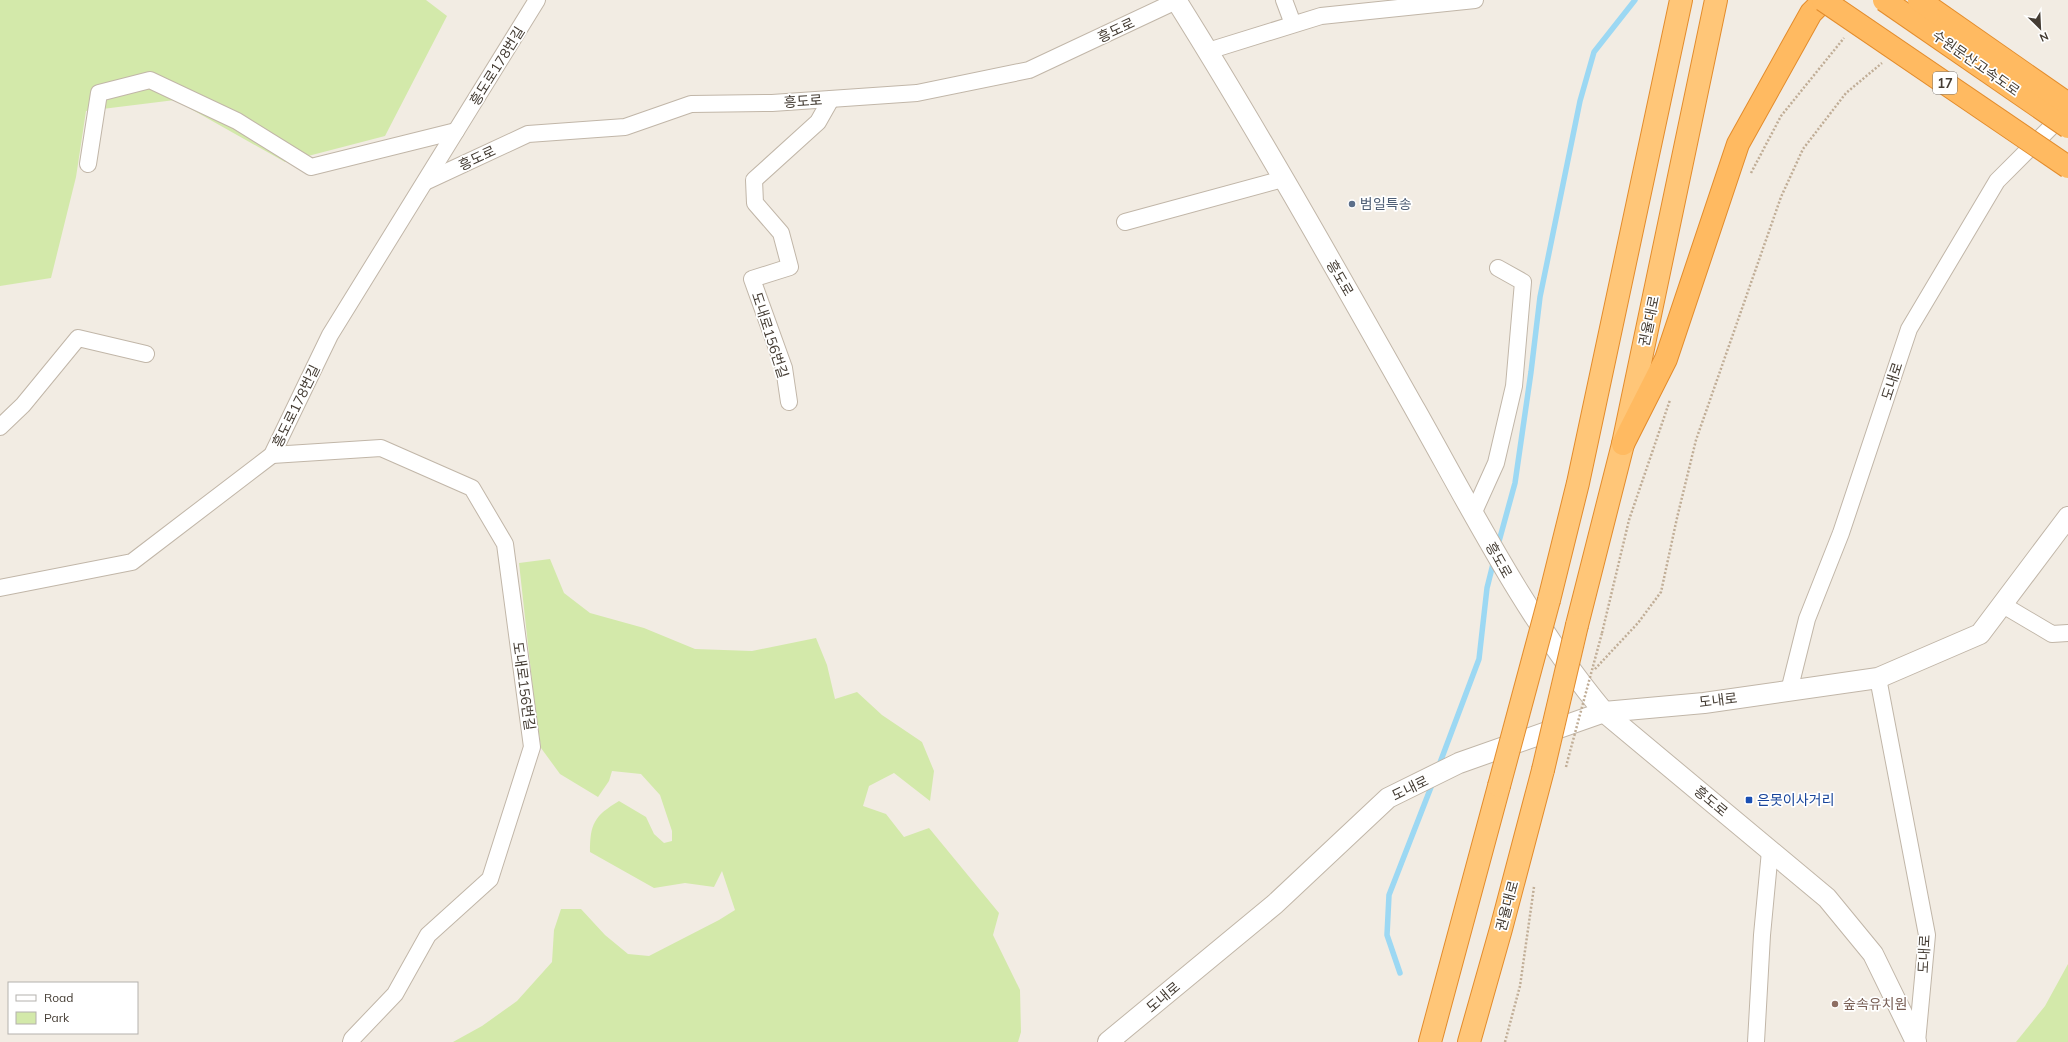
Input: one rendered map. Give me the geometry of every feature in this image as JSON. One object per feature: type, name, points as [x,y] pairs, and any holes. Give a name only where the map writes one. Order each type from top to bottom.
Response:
[{"type":"highway","points":[[1430,1042],[1570,518],[1681,0]]},
{"type":"highway","points":[[1623,444],[1666,359],[1738,144],[1811,13],[1823,0]]},
{"type":"highway","name":"17","points":[[1823,0],[2068,167]]},
{"type":"highway","name":"수원문산고속도로","points":[[1884,0],[2068,127]]},
{"type":"highway","points":[[1919,0],[2068,104]]},
{"type":"highway","name":"권율대로","points":[[1469,1042],[1501,929],[1543,770],[1577,624],[1623,444],[1714,8]]},
{"type":"highway","points":[[1417,1042],[1466,911]]},
{"type":"highway","points":[[1478,1042],[1501,929]]},
{"type":"street","name":"흥도로178번길","points":[[0,588],[132,562],[272,455],[330,335],[538,0]]},
{"type":"street","points":[[1284,0],[1293,24]]},
{"type":"street","points":[[1208,51],[1321,16],[1475,0]]},
{"type":"street","name":"흥도로","points":[[427,181],[528,134],[625,127],[691,104],[772,103],[917,93],[1029,70],[1176,1],[1208,51],[1283,179],[1508,577],[1581,684],[1604,712],[1827,898],[1873,954],[1917,1042]]},
{"type":"street","points":[[88,164],[99,94],[150,80],[237,121],[311,167],[456,132]]},
{"type":"street","name":"도내로156번길","points":[[789,402],[784,368],[752,279],[790,267],[780,233],[755,203],[754,180],[818,122],[831,99]]},
{"type":"street","name":"도내로","points":[[1789,691],[1807,619],[1841,533],[1909,329],[1997,181],[2068,110]]},
{"type":"street","points":[[1125,222],[1283,179]]},
{"type":"street","points":[[1476,518],[1496,463],[1514,386],[1523,282],[1498,268]]},
{"type":"street","points":[[0,427],[23,405],[78,338],[146,354]]},
{"type":"street","name":"도내로156번길","points":[[272,455],[381,448],[472,488],[505,544],[532,747],[490,879],[428,935],[395,994],[352,1039],[351,1042]]},
{"type":"street","name":"도내로","points":[[1108,1042],[1275,904],[1388,798],[1459,764],[1604,712],[1704,703],[1878,678],[1980,634],[2068,517]]},
{"type":"street","points":[[2003,605],[2052,634],[2068,633]]},
{"type":"street","name":"도내로","points":[[1878,678],[1927,935],[1917,1042]]},
{"type":"street","points":[[1756,1042],[1762,935],[1770,851]]},
{"type":"path","points":[[1749,177],[1781,116],[1845,37]]},
{"type":"path","points":[[1581,684],[1638,622],[1661,592],[1676,518],[1696,440],[1781,197],[1803,149],[1846,93],[1887,58]]},
{"type":"path","points":[[1564,774],[1602,633],[1629,520],[1672,394]]},
{"type":"path","points":[[1505,1042],[1520,986],[1535,886]]},
{"type":"green space","points":[[0,0],[426,0],[447,16],[385,136],[285,162],[175,100],[86,111],[76,177],[51,278],[0,286]]},
{"type":"green space","points":[[550,559],[564,593],[590,613],[644,628],[695,649],[752,651],[816,638],[827,665],[835,699],[857,692],[882,715],[922,742],[934,771],[930,801],[894,773],[869,786],[863,806],[886,814],[904,837],[929,828],[999,913],[993,935],[1020,990],[1021,1032],[1018,1042],[453,1042],[482,1026],[517,1001],[552,962],[554,930],[561,909],[581,909],[605,935],[628,954],[649,956],[719,920],[735,910],[722,871],[714,887],[685,883],[654,888],[590,852],[591,834],[595,822],[604,811],[619,801],[646,817],[654,834],[664,843],[672,841],[672,831],[660,795],[641,774],[612,771],[609,781],[598,797],[560,774],[541,748],[519,563]]},
{"type":"green space","points":[[2068,964],[2068,1042],[2016,1042],[2045,1006]]},
{"type":"waterway","points":[[1498,545],[1515,483],[1540,297],[1580,101],[1594,52],[1635,0]]},
{"type":"waterway","points":[[1438,768],[1479,659],[1487,588],[1494,560]]},
{"type":"waterway","points":[[1400,973],[1387,935],[1389,895],[1433,782]]},
{"type":"place","name":"범일특송","points":[[1352,204]]},
{"type":"place","name":"은못이사거리","points":[[1749,800]]},
{"type":"place","name":"숲속유치원","points":[[1835,1004]]}]
